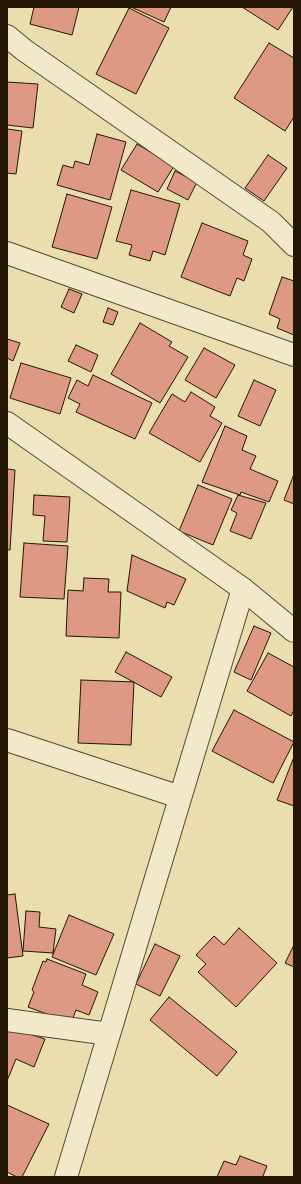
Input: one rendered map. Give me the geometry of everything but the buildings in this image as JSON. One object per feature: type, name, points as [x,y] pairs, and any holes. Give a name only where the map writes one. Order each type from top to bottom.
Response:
[{"type":"street","points":[[7,36],[24,50],[271,222],[294,245]]},
{"type":"street","points":[[7,253],[294,355]]},
{"type":"street","points":[[7,423],[243,589],[294,631]]},
{"type":"street","points":[[66,1177],[243,589]]},
{"type":"street","points":[[7,740],[180,797]]},
{"type":"street","points":[[7,1020],[109,1034]]}]
